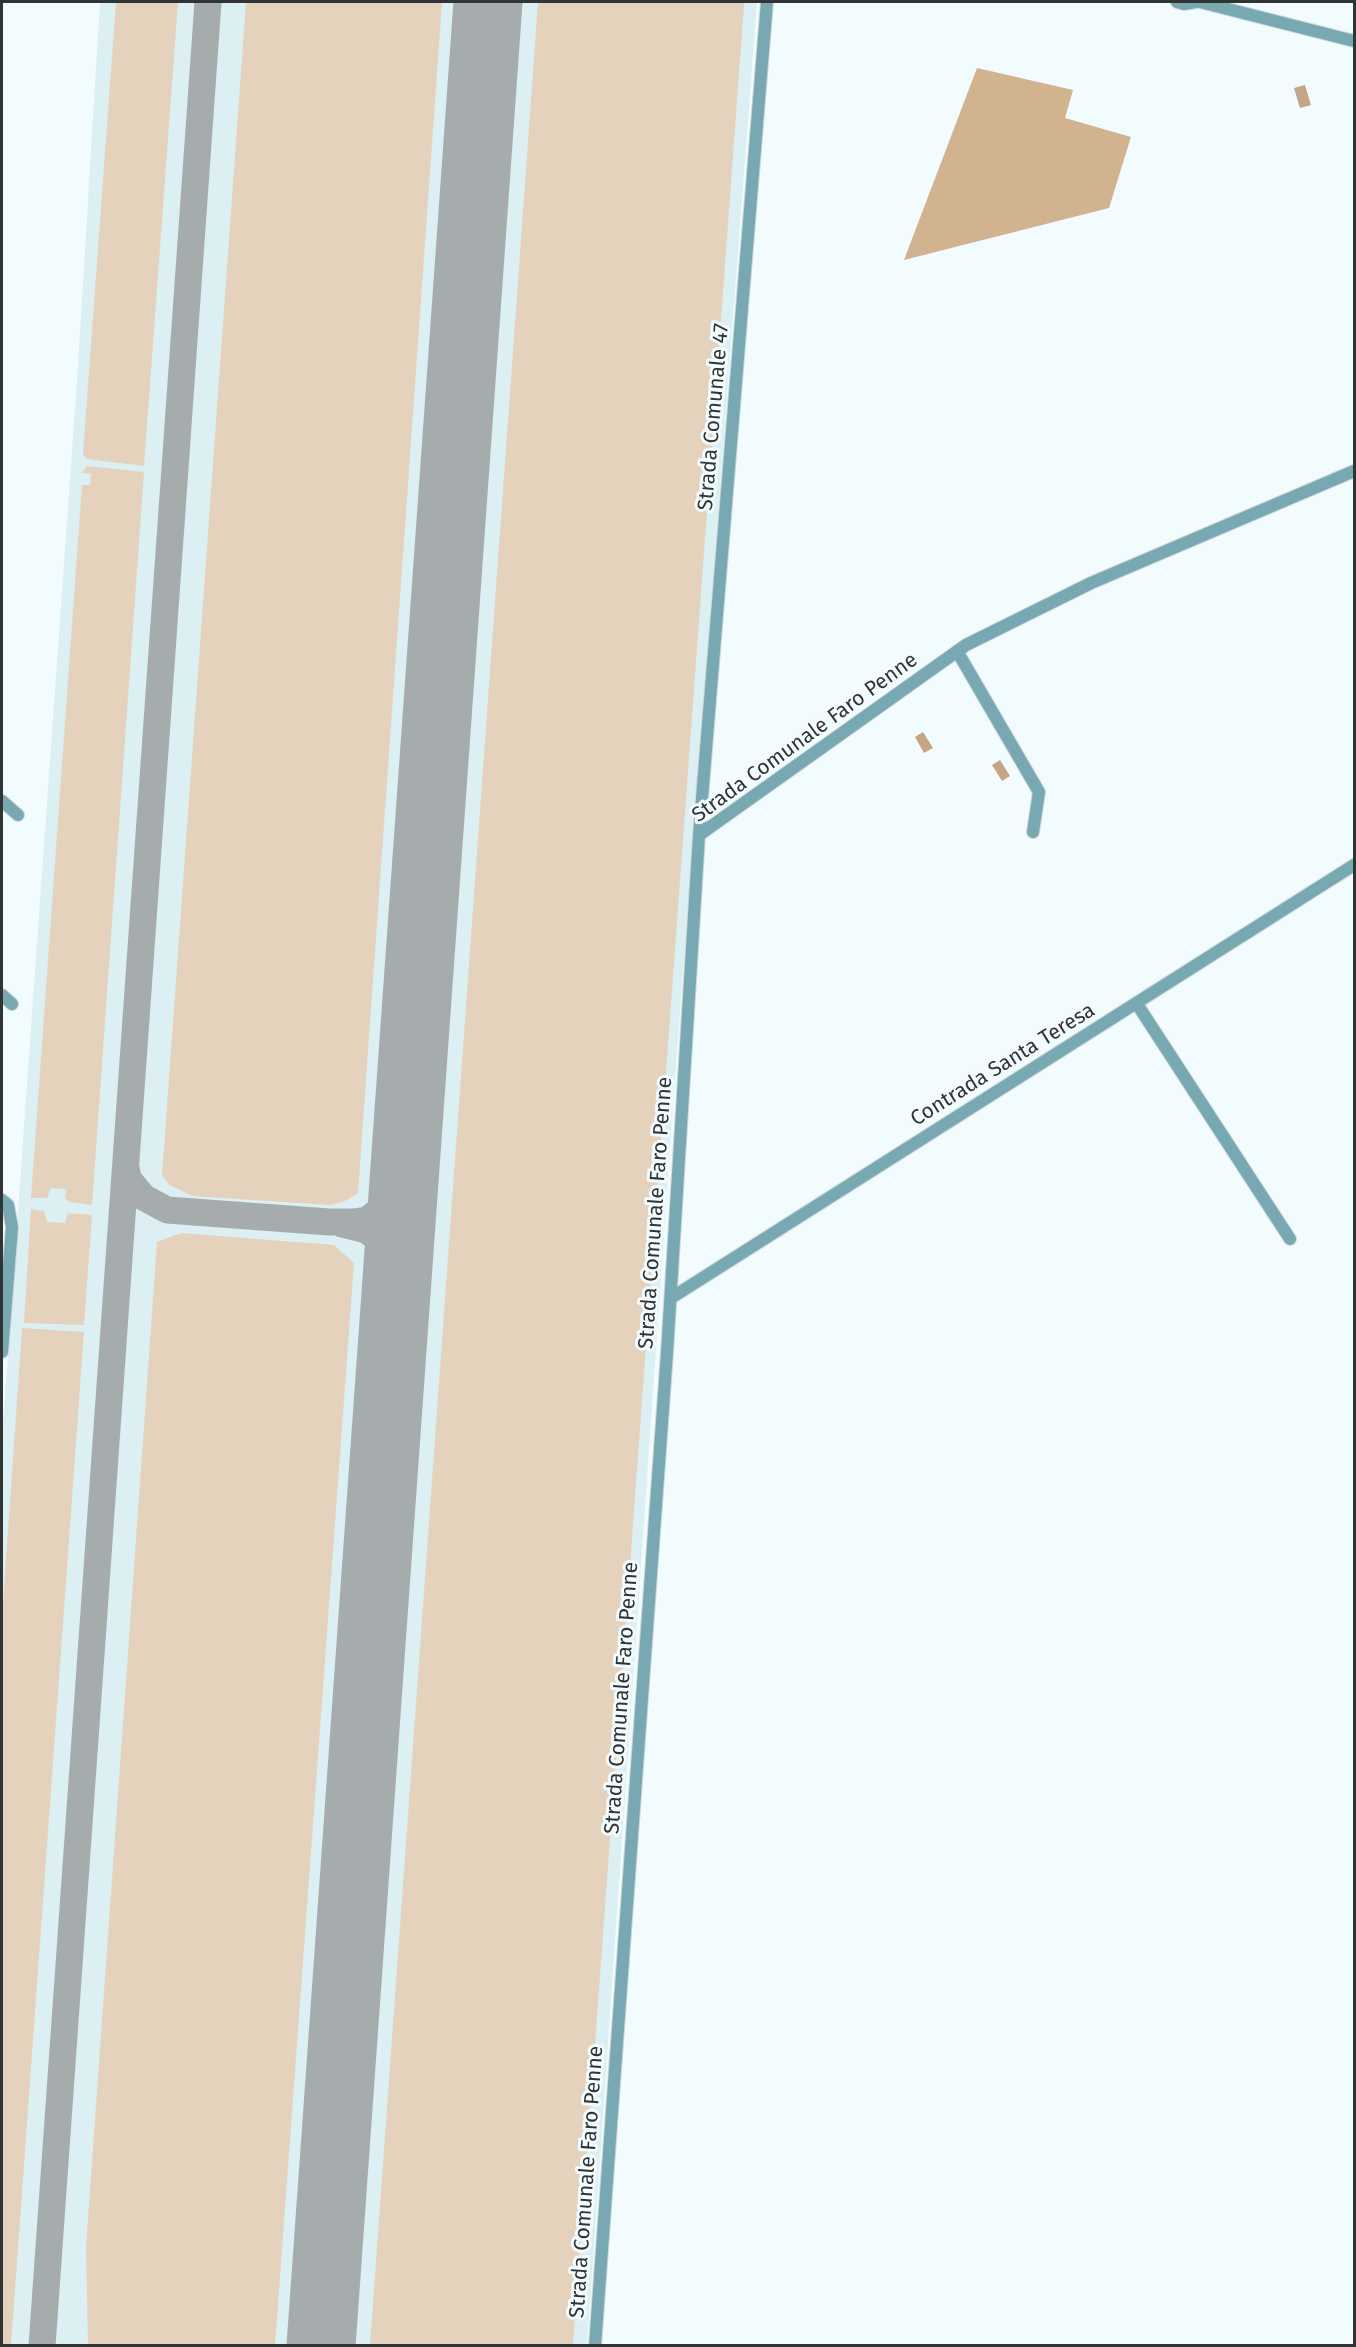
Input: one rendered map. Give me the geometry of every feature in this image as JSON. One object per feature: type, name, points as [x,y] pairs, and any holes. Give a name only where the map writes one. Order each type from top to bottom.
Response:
[{"type":"street","name":"Strada Comunale 47","points":[[699,835],[767,2]]},
{"type":"street","points":[[1177,2],[1198,2],[1354,41]]},
{"type":"street","name":"Strada Comunale Faro Penne","points":[[595,2346],[671,1298],[699,835],[957,651],[1091,583],[1354,471]]},
{"type":"street","points":[[957,651],[1039,792],[1033,832]]},
{"type":"street","points":[[2,801],[18,815]]},
{"type":"street","name":"Contrada Santa Teresa","points":[[671,1298],[1354,865]]},
{"type":"street","points":[[2,995],[12,1004]]},
{"type":"street","points":[[1137,1004],[1290,1239]]},
{"type":"street","points":[[2,1352],[12,1227],[5,1203]]},
{"type":"shaded area","points":[[100,2],[757,2],[672,1117],[587,2345],[2,2346],[2,1438],[78,366]]},
{"type":"shaded area","points":[[116,2],[178,2],[144,466],[87,459],[83,454]]},
{"type":"shaded area","points":[[246,2],[442,2],[358,1193],[345,1201],[330,1205],[192,1196],[170,1185],[162,1176]]},
{"type":"shaded area","points":[[538,2],[743,2],[744,5],[573,2345],[370,2345]]},
{"type":"shaded area","points":[[977,68],[1073,90],[1065,118],[1131,137],[1109,208],[904,260]]},
{"type":"shaded area","points":[[1305,85],[1311,105],[1300,108],[1294,88]]},
{"type":"shaded area","points":[[87,466],[144,472],[92,1205],[69,1202],[65,1198],[66,1189],[51,1188],[47,1198],[31,1198],[82,485],[90,485],[91,474],[82,473]]},
{"type":"shaded area","points":[[923,732],[933,748],[924,753],[915,737]]},
{"type":"shaded area","points":[[1000,760],[1010,776],[1002,781],[992,765]]},
{"type":"shaded area","points":[[31,1209],[44,1211],[47,1222],[65,1223],[68,1213],[92,1215],[84,1325],[24,1323]]},
{"type":"shaded area","points":[[181,1233],[334,1245],[354,1263],[275,2345],[88,2345],[86,2247],[157,1242]]},
{"type":"shaded area","points":[[22,1328],[84,1332],[11,2345],[2,2346],[2,1618]]},
{"type":"taxiway","points":[[42,2346],[208,2]]},
{"type":"taxiway","points":[[484,2],[486,23]]},
{"type":"taxiway","points":[[126,1167],[128,1179],[143,1197],[167,1210],[353,1222],[367,1220],[387,1205],[398,1188],[405,1158]]},
{"type":"taxiway","points":[[342,1224],[366,1230],[384,1247],[391,1269],[396,1300]]},
{"type":"runway","points":[[321,2346],[488,2]]}]
